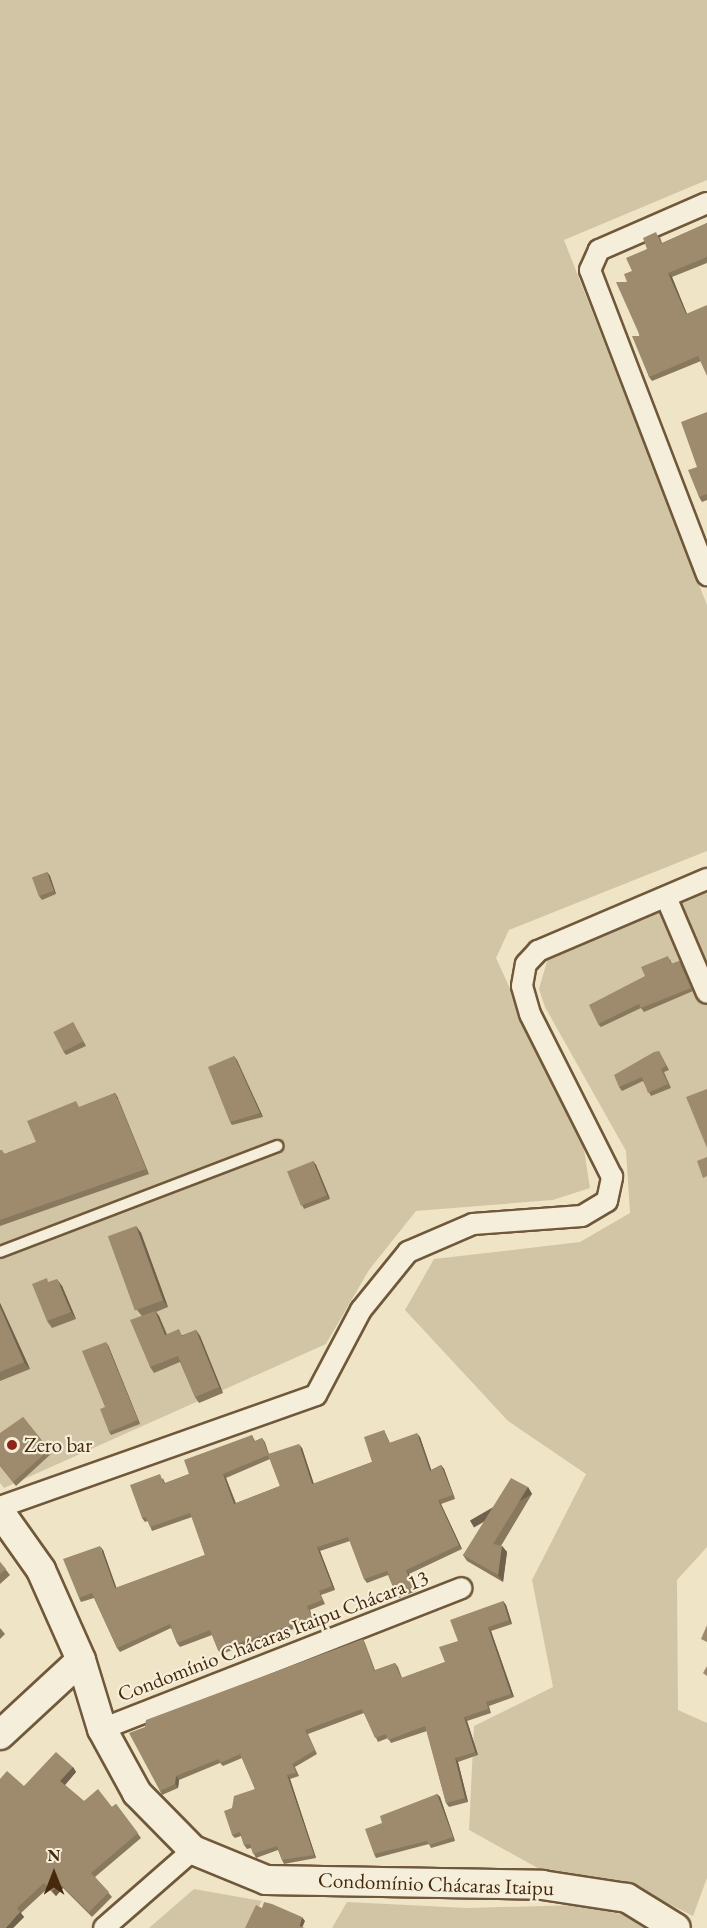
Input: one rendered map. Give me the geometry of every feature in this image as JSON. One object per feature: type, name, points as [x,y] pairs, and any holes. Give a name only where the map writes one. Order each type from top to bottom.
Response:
[{"type":"street","points":[[707,203],[599,250],[590,270],[707,575]]},
{"type":"street","points":[[0,1507],[316,1395],[361,1310],[408,1252],[473,1224],[582,1216],[607,1201],[612,1177],[530,1014],[522,986],[526,964],[538,951],[707,879]]},
{"type":"street","points":[[666,897],[707,993]]},
{"type":"street","points":[[0,1512],[41,1570],[81,1660],[102,1729],[137,1793],[193,1851],[104,1928]]},
{"type":"street","name":"Condomínio Chácaras Itaipu Chácara 13","points":[[102,1729],[461,1588]]},
{"type":"street","points":[[0,1735],[81,1660]]},
{"type":"street","name":"Condomínio Chácaras Itaipu","points":[[193,1851],[266,1880],[542,1885],[627,1898],[676,1928]]},
{"type":"lane","points":[[0,1252],[277,1146]]},
{"type":"shaded area","points":[[0,0],[707,0],[707,180],[564,240],[707,605],[707,851],[509,930],[496,958],[584,1149],[590,1188],[553,1200],[416,1211],[369,1270],[326,1344],[4,1488],[0,1483]]},
{"type":"shaded area","points":[[707,889],[707,1547],[677,1580],[678,1710],[707,1723],[707,1878],[693,1916],[625,1882],[543,1871],[469,1830],[474,1726],[553,1687],[532,1580],[586,1474],[508,1421],[405,1310],[434,1259],[580,1242],[630,1213],[626,1151],[545,1007],[539,989],[549,954]]},
{"type":"shaded area","points":[[194,1889],[262,1901],[247,1928],[149,1928]]},
{"type":"shaded area","points":[[347,1902],[467,1908],[578,1905],[629,1916],[650,1928],[332,1928]]},
{"type":"building","points":[[707,223],[707,257],[668,273],[686,314],[707,305],[707,376],[698,356],[649,377],[632,336],[640,336],[616,282],[627,282],[624,274],[632,271],[626,258],[647,249],[643,238],[656,232],[661,244]]},
{"type":"building","points":[[707,412],[707,494],[699,497],[688,470],[697,467],[681,422]]},
{"type":"building","points":[[47,872],[54,891],[39,896],[32,877]]},
{"type":"building","points":[[668,956],[671,964],[679,961],[691,988],[641,1008],[639,1004],[598,1024],[589,1005],[645,976],[641,967]]},
{"type":"building","points":[[73,1022],[83,1042],[63,1052],[53,1032]]},
{"type":"building","points":[[659,1051],[666,1066],[661,1069],[668,1084],[648,1093],[642,1077],[619,1087],[614,1075]]},
{"type":"building","points":[[234,1056],[260,1113],[230,1122],[208,1067]]},
{"type":"building","points":[[707,1089],[707,1148],[686,1097]]},
{"type":"building","points":[[115,1093],[146,1169],[0,1220],[0,1150],[4,1154],[36,1142],[27,1121],[76,1101],[79,1107]]},
{"type":"building","points":[[707,1157],[707,1176],[703,1178],[697,1161]]},
{"type":"building","points":[[313,1161],[327,1195],[301,1206],[287,1171]]},
{"type":"building","points":[[136,1226],[163,1300],[135,1310],[108,1236]]},
{"type":"building","points":[[47,1278],[48,1282],[57,1279],[71,1312],[47,1321],[32,1284]]},
{"type":"building","points":[[0,1307],[24,1362],[0,1372]]},
{"type":"building","points":[[155,1311],[165,1335],[179,1329],[182,1336],[196,1330],[219,1387],[195,1397],[178,1356],[150,1367],[130,1320]]},
{"type":"building","points":[[106,1342],[138,1420],[109,1432],[100,1409],[105,1407],[82,1351]]},
{"type":"building","points":[[23,1417],[49,1450],[13,1482],[0,1465],[0,1433]]},
{"type":"building","points":[[384,1430],[389,1443],[417,1433],[430,1471],[441,1465],[453,1495],[438,1500],[459,1545],[406,1570],[413,1587],[396,1594],[387,1571],[364,1579],[348,1537],[317,1547],[332,1586],[319,1591],[322,1600],[307,1606],[312,1618],[218,1650],[210,1630],[177,1643],[170,1624],[117,1648],[92,1593],[79,1598],[63,1559],[100,1546],[115,1588],[205,1555],[190,1513],[150,1527],[146,1517],[142,1518],[130,1485],[160,1474],[164,1484],[189,1474],[184,1460],[252,1435],[254,1442],[262,1438],[268,1454],[299,1444],[312,1484],[372,1462],[364,1437]],"holes":[[[268,1455],[280,1486],[234,1504],[223,1474]]]},
{"type":"building","points":[[511,1478],[528,1487],[493,1544],[502,1546],[498,1575],[463,1555]]},
{"type":"building","points":[[0,1562],[6,1569],[0,1574]]},
{"type":"building","points":[[503,1601],[509,1620],[488,1627],[511,1694],[486,1702],[488,1709],[464,1717],[475,1752],[455,1758],[465,1798],[446,1803],[425,1726],[388,1740],[386,1734],[375,1738],[362,1709],[305,1730],[315,1750],[292,1764],[296,1773],[287,1775],[314,1855],[282,1860],[277,1846],[253,1854],[250,1844],[244,1845],[240,1832],[232,1835],[224,1811],[232,1808],[234,1796],[255,1789],[240,1754],[220,1763],[219,1759],[176,1776],[175,1784],[160,1791],[129,1733],[145,1727],[146,1720],[363,1639],[374,1671],[395,1663],[401,1678],[445,1662],[439,1647],[458,1641],[450,1620]]},
{"type":"building","points":[[707,1625],[707,1642],[701,1639]]},
{"type":"building","points":[[56,1752],[73,1767],[60,1781],[84,1801],[98,1789],[112,1807],[116,1804],[138,1833],[91,1873],[109,1892],[89,1912],[59,1883],[52,1891],[44,1883],[17,1908],[20,1912],[5,1928],[0,1928],[0,1779],[7,1771],[24,1786]]},
{"type":"building","points":[[437,1794],[453,1837],[429,1845],[427,1841],[374,1854],[365,1829],[382,1823],[380,1816]]},
{"type":"building","points":[[264,1902],[302,1917],[299,1926],[305,1928],[245,1928],[256,1905],[262,1908]]},
{"type":"place","name":"Zero bar","points":[[12,1445]]}]
